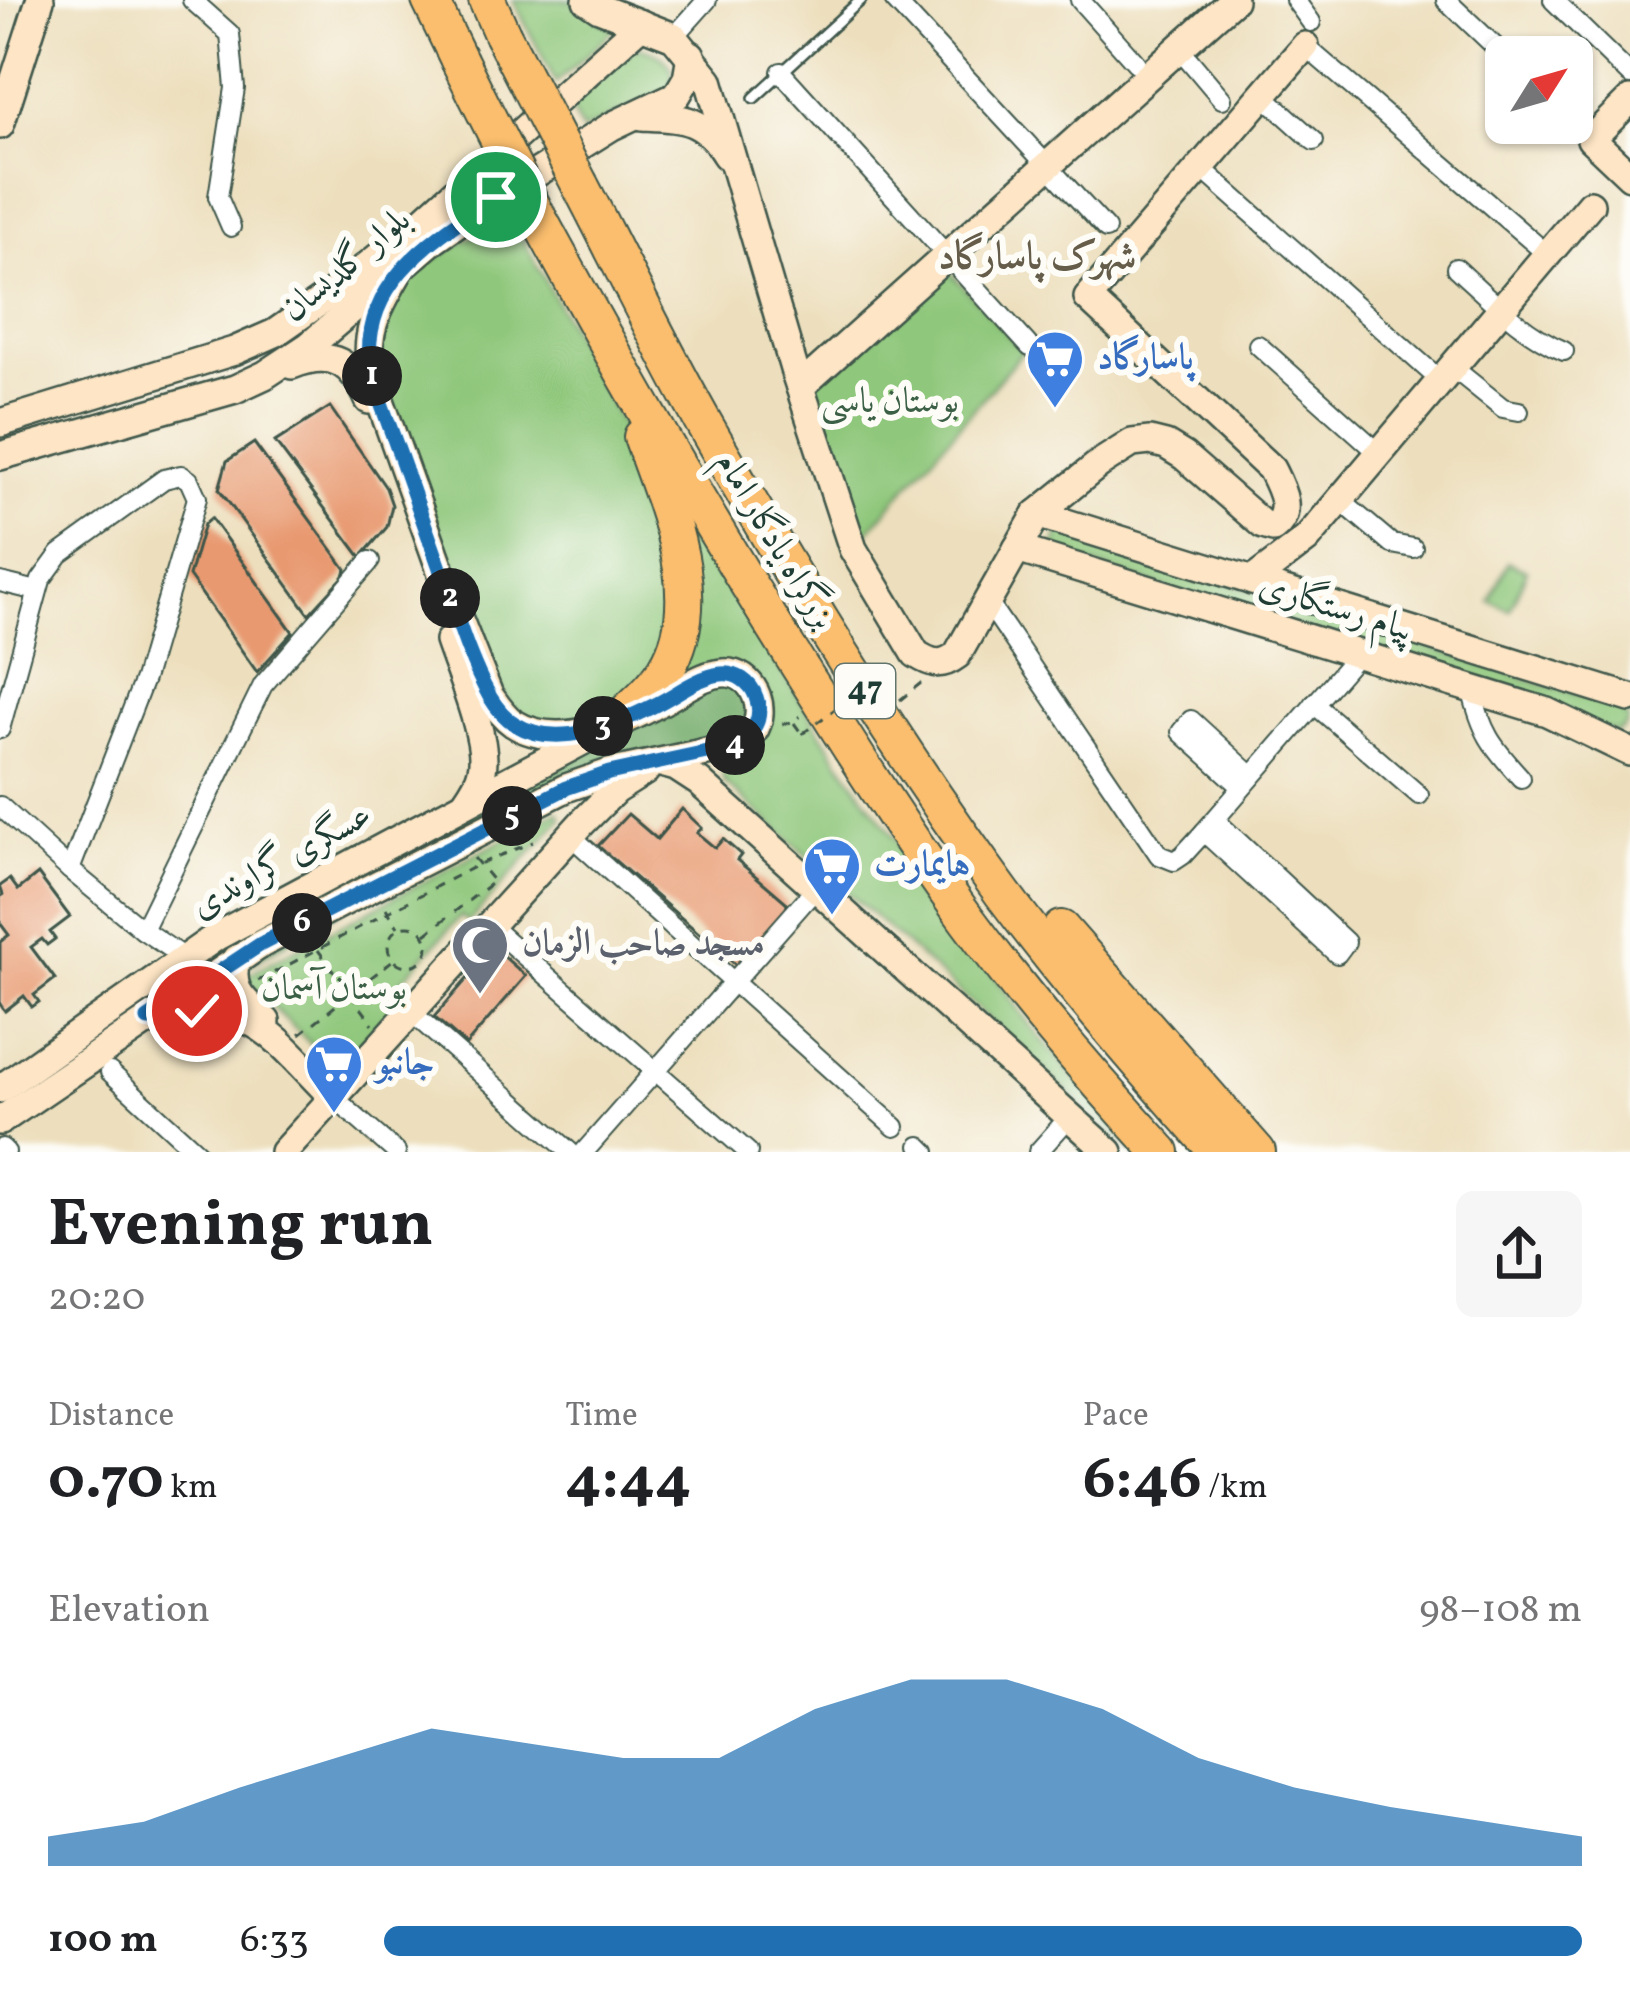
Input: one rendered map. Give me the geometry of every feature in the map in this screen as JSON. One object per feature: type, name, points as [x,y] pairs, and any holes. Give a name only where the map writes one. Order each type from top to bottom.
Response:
[{"type":"highway","name":"بزرگراه یادگار امام","points":[[430,0],[615,360],[848,745],[968,921],[1091,1076],[1161,1152]]},
{"type":"highway","name":"بزرگراه یادگار امام","points":[[487,0],[703,422],[881,717],[1004,894],[1126,1049],[1218,1152]]},
{"type":"highway","points":[[615,360],[665,503],[684,596],[673,656],[663,674],[615,724]]},
{"type":"highway","points":[[881,717],[964,804],[1072,942],[1257,1152]]},
{"type":"street","points":[[0,125],[40,0]]},
{"type":"street","points":[[192,0],[230,34],[235,88],[218,197],[231,227]]},
{"type":"street","points":[[587,0],[598,8],[644,12],[682,46],[713,91],[733,169],[853,549],[916,653],[931,663],[945,664],[957,655],[1037,514],[1132,443],[1166,445],[1263,525],[1273,528],[1282,521],[1286,509],[1282,489],[1271,469],[1088,298],[1263,95],[1308,34]]},
{"type":"street","points":[[682,46],[707,0]]},
{"type":"street","points":[[894,0],[1106,229]]},
{"type":"street","points":[[1080,0],[1136,63]]},
{"type":"street","points":[[1041,160],[1136,63],[1207,0]]},
{"type":"street","points":[[797,378],[1041,160],[1233,0]]},
{"type":"street","points":[[1295,0],[1308,34],[1547,254]]},
{"type":"street","points":[[1446,0],[1485,37]]},
{"type":"street","points":[[1552,0],[1630,75]]},
{"type":"street","name":"بلوار گلدیسان","points":[[0,423],[234,351],[274,333],[416,227],[644,12]]},
{"type":"street","name":"بلوار گلدیسان","points":[[0,456],[235,389],[266,375],[309,346],[434,239],[612,126],[677,95],[687,78],[682,46]]},
{"type":"street","points":[[1179,48],[1222,99]]},
{"type":"street","points":[[781,72],[1030,347]]},
{"type":"street","points":[[1263,95],[1314,141]]},
{"type":"street","points":[[1593,123],[1630,100]]},
{"type":"street","points":[[635,116],[692,121],[714,138],[733,169]]},
{"type":"street","points":[[1593,141],[1630,176]]},
{"type":"street","points":[[1200,167],[1446,374],[1503,407],[1520,411]]},
{"type":"street","points":[[1252,581],[1307,539],[1590,204]]},
{"type":"street","points":[[402,266],[376,311],[369,338],[372,378],[489,695],[510,720],[537,734],[555,735],[615,724],[692,684],[728,673],[742,678],[753,688],[759,717],[754,731],[720,759],[714,772],[742,820]]},
{"type":"street","points":[[1456,268],[1501,309],[1547,344],[1564,351]]},
{"type":"street","points":[[1258,345],[1379,453]]},
{"type":"street","points":[[266,375],[309,358],[328,357],[355,376],[373,407],[479,735],[482,773],[464,805]]},
{"type":"street","points":[[0,729],[48,568],[60,554],[164,479],[181,476],[189,481],[197,498],[144,679],[70,870]]},
{"type":"street","points":[[1340,500],[1392,544],[1413,548]]},
{"type":"street","name":"پیام رستگاری","points":[[1037,514],[1626,699]]},
{"type":"street","points":[[1302,597],[1298,577],[1307,539]]},
{"type":"street","name":"پیام رستگاری","points":[[1017,549],[1547,712],[1622,741]]},
{"type":"street","points":[[143,930],[263,686],[370,561]]},
{"type":"street","points":[[0,582],[38,591]]},
{"type":"street","points":[[987,602],[1159,855],[1174,861],[1358,654]]},
{"type":"street","points":[[1471,688],[1489,742],[1521,778]]},
{"type":"street","points":[[1314,704],[1419,795]]},
{"type":"street","name":"عسگری گراوندی","points":[[0,1089],[237,925],[615,724]]},
{"type":"street","name":"عسگری گراوندی","points":[[0,1120],[236,959],[471,853],[542,800],[596,777],[743,741]]},
{"type":"street","points":[[560,836],[615,790],[659,762],[688,774],[1109,1152]]},
{"type":"street","points":[[284,1152],[488,924],[502,891],[578,818],[575,804],[558,798],[542,800]]},
{"type":"street","points":[[0,806],[70,870],[184,958]]},
{"type":"street","points":[[1209,826],[1346,942],[1337,954],[1209,826]]},
{"type":"street","points":[[560,836],[895,1127]]},
{"type":"street","points":[[584,1152],[817,887]]},
{"type":"street","points":[[488,924],[748,1152]]},
{"type":"street","points":[[236,959],[232,981],[243,999],[336,1093]]},
{"type":"street","points":[[148,1019],[197,1011],[240,1015],[265,1029],[396,1152]]},
{"type":"street","points":[[410,1011],[570,1152]]},
{"type":"street","points":[[110,1072],[197,1152]]},
{"type":"street","points":[[1038,1152],[1070,1116]]},
{"type":"lane","points":[[754,98],[860,0]]},
{"type":"path","points":[[794,722],[802,734],[884,672]]},
{"type":"path","points":[[246,987],[387,910],[471,853],[560,836]]},
{"type":"path","points":[[424,935],[502,891],[471,853]]},
{"type":"path","points":[[387,910],[399,928]]},
{"type":"path","points":[[416,928],[424,935],[428,946],[422,961],[410,967],[393,960],[388,943],[393,932],[416,928]]},
{"type":"path","points":[[317,948],[385,1039]]},
{"type":"path","points":[[290,1042],[393,960]]},
{"type":"green space","points":[[513,0],[574,0],[615,29],[556,83]]},
{"type":"green space","points":[[638,47],[666,60],[672,73],[669,89],[582,131],[569,105]]},
{"type":"green space","points":[[510,215],[631,442],[668,555],[667,655],[606,713],[562,730],[512,710],[483,654],[379,366],[383,315],[415,270]]},
{"type":"green space","name":"بوستان یاسی","points":[[947,269],[1023,351],[861,540],[813,382]]},
{"type":"green space","points":[[670,484],[839,761],[1030,1025],[1136,1152],[724,782],[726,761],[668,676]]},
{"type":"green space","points":[[1060,529],[1622,709],[1626,726],[1617,733],[1053,552]]},
{"type":"green space","points":[[1508,562],[1527,570],[1510,610],[1490,601]]},
{"type":"green space","points":[[715,684],[735,687],[747,698],[746,718],[735,735],[567,777],[0,1112],[0,1099],[237,936]]},
{"type":"green space","name":"بوستان آسمان","points":[[558,811],[562,818],[469,922],[461,916],[396,987],[404,994],[337,1069],[251,986],[247,975]]},
{"type":"building","points":[[330,407],[386,488],[392,505],[387,527],[361,557],[275,442]]},
{"type":"building","points":[[254,443],[346,569],[309,614],[219,489],[227,461]]},
{"type":"building","points":[[211,518],[293,632],[257,672],[189,576],[204,524]]},
{"type":"building","points":[[682,809],[702,828],[697,833],[715,848],[723,839],[741,855],[737,860],[787,903],[786,913],[738,967],[598,846],[628,814],[657,839]]},
{"type":"building","points":[[38,874],[70,917],[50,932],[55,939],[47,945],[42,939],[31,947],[55,979],[34,995],[39,1002],[32,1007],[24,996],[5,1011],[0,1004],[0,942],[9,935],[0,923],[0,886],[10,879],[18,890]]},
{"type":"building","name":"مسجد صاحب الزمان","points":[[494,948],[526,976],[466,1045],[434,1017]]},
{"type":"place","name":"پاسارگاد","points":[[1055,410]]},
{"type":"place","name":"هایمارت","points":[[832,917]]},
{"type":"place","name":"مسجد صاحب الزمان","points":[[480,996]]},
{"type":"place","name":"جانبو","points":[[334,1115]]},
{"type":"district","name":"شهرک پاسارگاد","points":[[1037,258]]},
{"type":"route","points":[[197,1011],[148,1019],[261,944],[566,788],[609,773],[730,747],[754,731],[759,702],[753,688],[728,673],[692,684],[615,724],[555,735],[516,725],[489,695],[372,378],[368,356],[376,311],[402,266],[496,197]]}]
